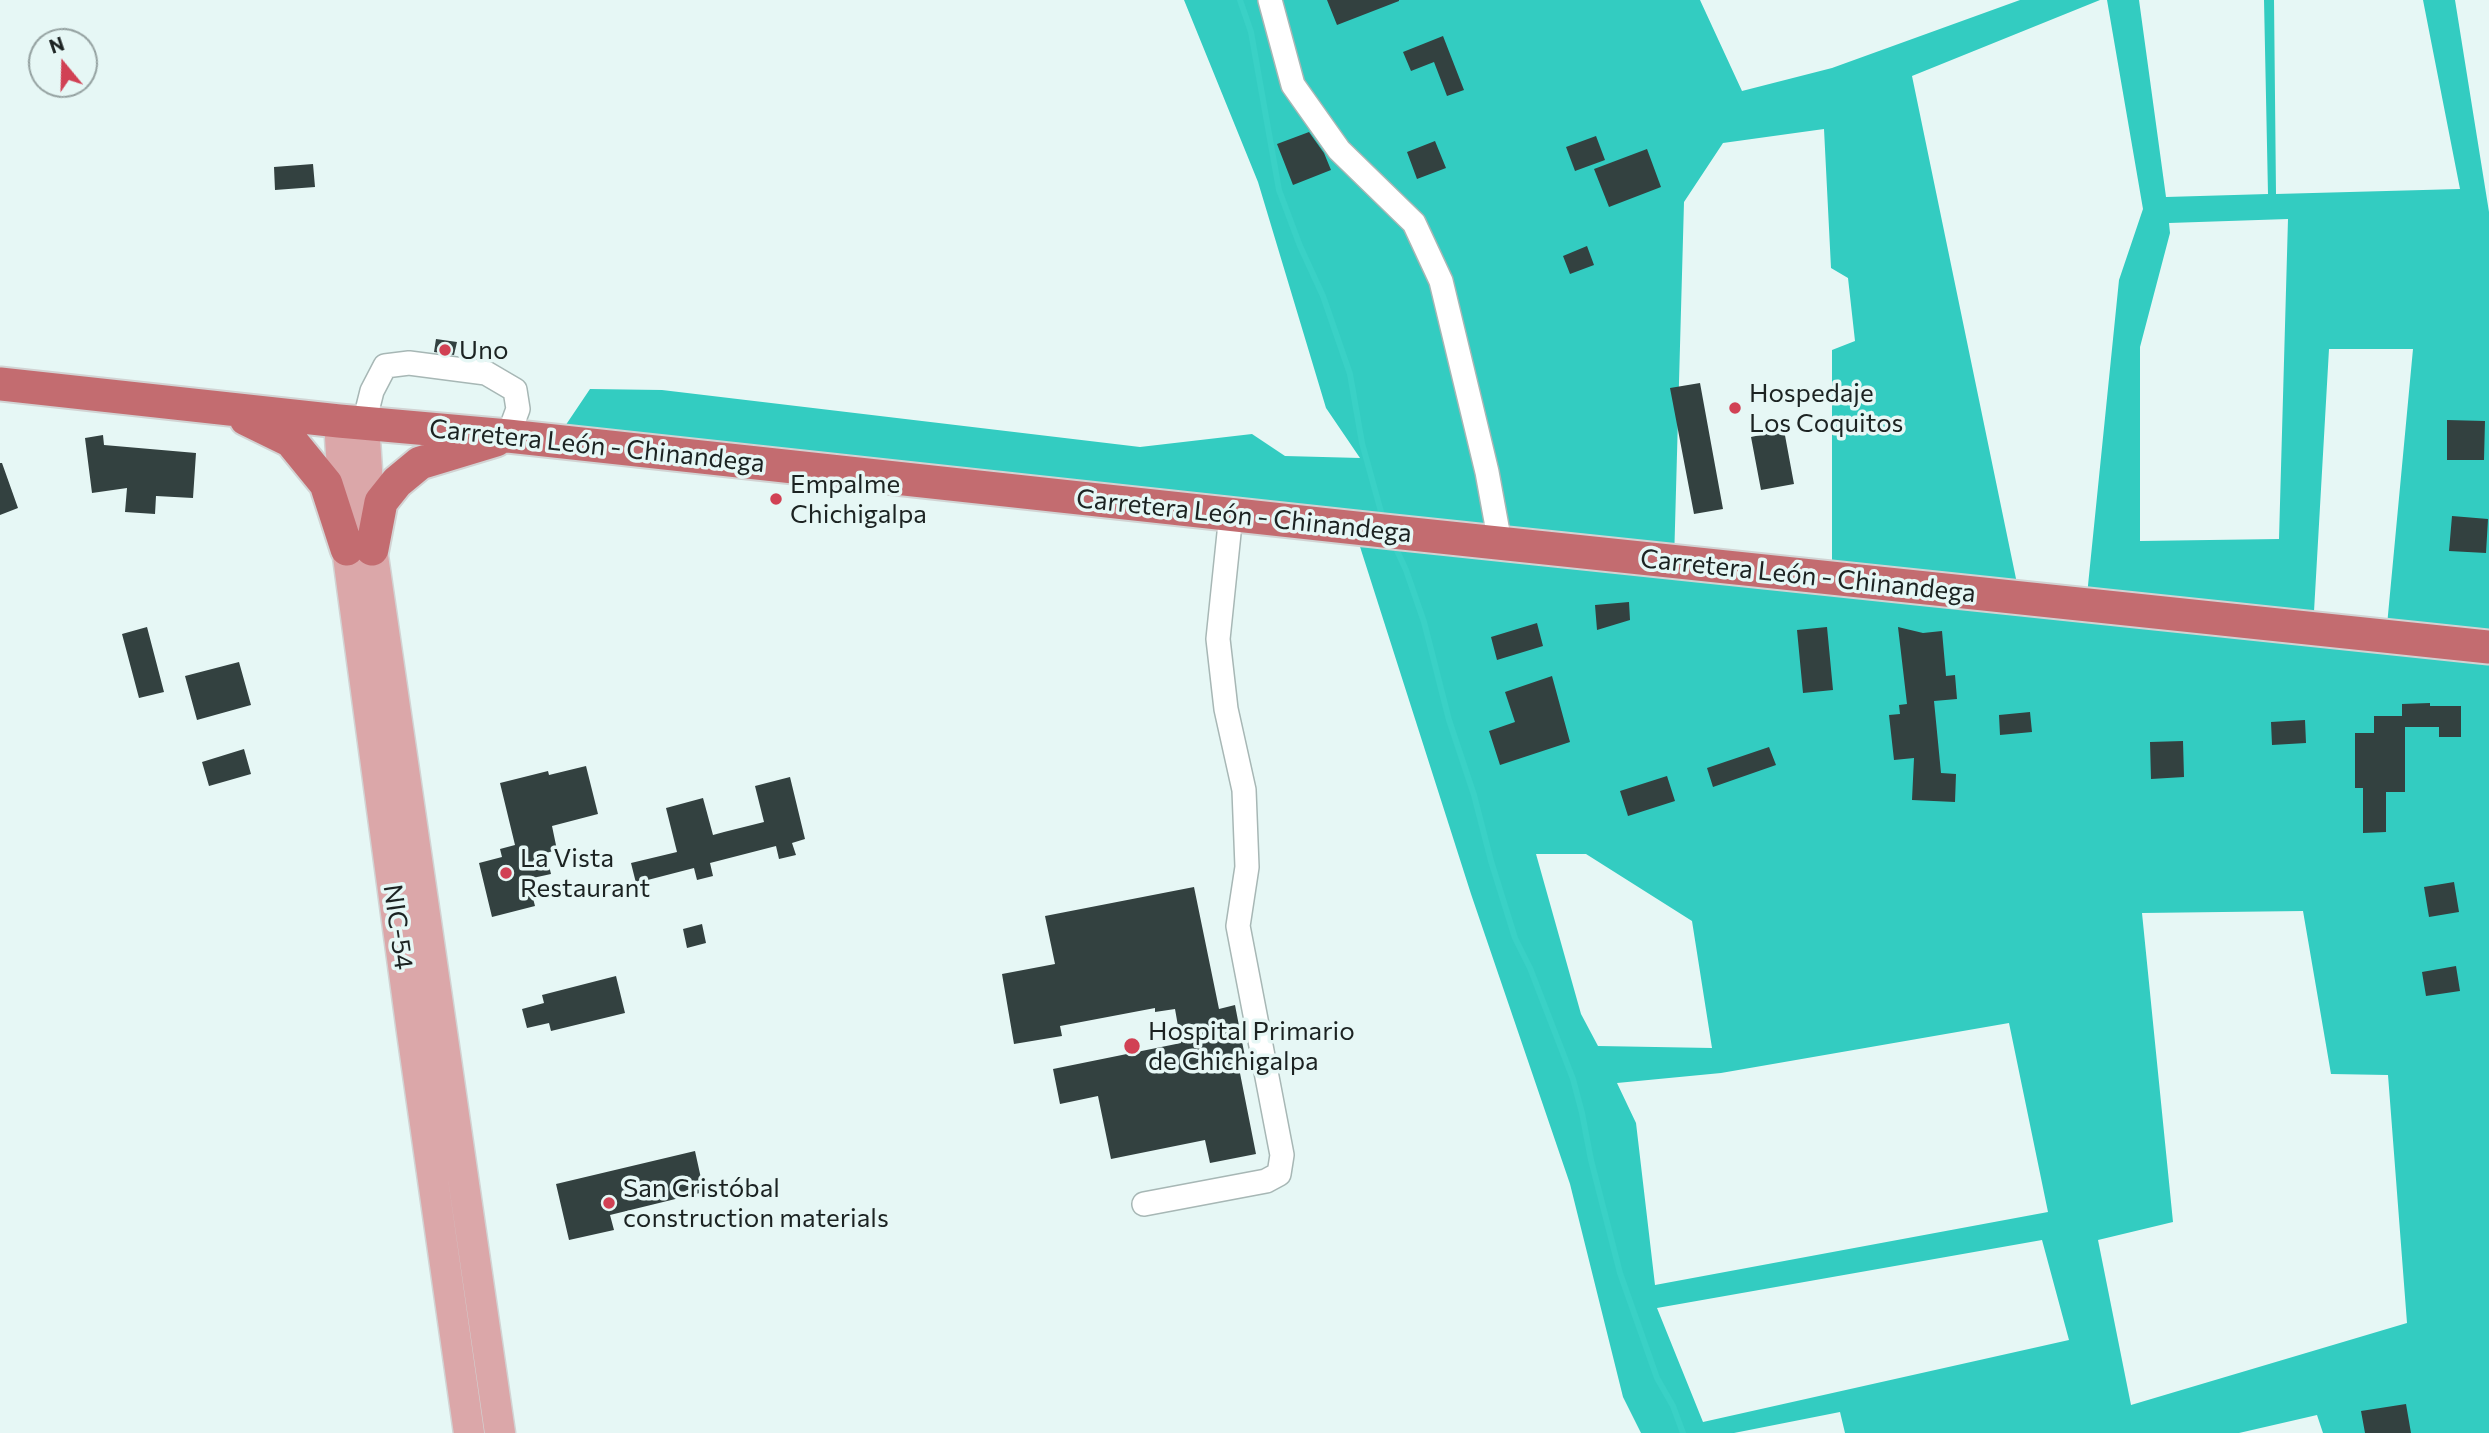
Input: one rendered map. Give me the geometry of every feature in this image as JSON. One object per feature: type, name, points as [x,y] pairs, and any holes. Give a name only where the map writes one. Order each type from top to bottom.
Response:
[{"type":"highway","name":"Carretera León - Chinandega","points":[[0,384],[2489,648]]},
{"type":"highway","points":[[221,407],[291,441],[326,484],[360,549]]},
{"type":"highway","points":[[360,549],[382,502],[397,482],[420,463],[454,455],[508,436]]},
{"type":"main road","name":"NIC-54","points":[[351,422],[360,549],[427,1142],[468,1433]]},
{"type":"main road","name":"NIC-54","points":[[360,549],[457,1136],[500,1433]]},
{"type":"main road","points":[[427,1142],[457,1136]]},
{"type":"street","points":[[1270,0],[1293,85],[1339,150],[1414,223],[1440,281],[1486,472],[1500,543]]},
{"type":"street","points":[[351,422],[385,366],[409,363],[486,373],[515,390],[518,410],[508,436]]},
{"type":"street","points":[[1144,1203],[1266,1181],[1279,1174],[1282,1155],[1238,926],[1247,867],[1244,790],[1226,709],[1218,639],[1231,514]]},
{"type":"shaded area","points":[[1184,0],[1700,0],[1742,91],[1832,68],[2020,0],[2100,0],[1912,76],[2020,598],[2086,605],[2119,280],[2143,209],[2107,0],[2139,0],[2166,197],[2268,194],[2264,0],[2274,0],[2276,194],[2460,189],[2423,0],[2455,0],[2489,212],[2489,1433],[2323,1433],[2317,1415],[2239,1433],[1845,1433],[1840,1412],[1734,1433],[1641,1433],[1623,1397],[1570,1184],[1471,894],[1354,528],[555,441],[590,389],[662,390],[1140,447],[1252,434],[1285,456],[1360,458],[1326,408],[1258,182]],"holes":[[[1824,129],[1831,268],[1848,278],[1855,341],[1832,350],[1832,579],[1674,562],[1684,202],[1723,143]],[[2288,219],[2279,539],[2140,541],[2140,347],[2170,233],[2169,223]],[[2329,349],[2413,349],[2386,636],[2313,629]],[[1536,854],[1586,854],[1692,921],[1712,1048],[1598,1046],[1581,1014]],[[2303,911],[2331,1074],[2388,1075],[2407,1323],[2131,1405],[2098,1240],[2173,1222],[2142,913]],[[2009,1023],[2048,1212],[1655,1285],[1636,1123],[1617,1083],[1721,1073]],[[2042,1240],[2069,1340],[1703,1422],[1657,1308]]]},
{"type":"building","points":[[1327,0],[1399,0],[1399,1],[1337,25]]},
{"type":"building","points":[[1443,36],[1464,90],[1447,96],[1434,62],[1411,71],[1403,52]]},
{"type":"building","points":[[1309,132],[1324,153],[1331,170],[1293,185],[1277,144]]},
{"type":"building","points":[[1596,136],[1605,160],[1575,171],[1566,147]]},
{"type":"building","points":[[1435,141],[1446,168],[1417,179],[1407,152]]},
{"type":"building","points":[[1647,149],[1661,187],[1609,207],[1594,169]]},
{"type":"building","points":[[313,164],[315,187],[275,190],[274,167]]},
{"type":"building","points":[[1587,246],[1594,265],[1570,274],[1563,256]]},
{"type":"building","name":"Uno","points":[[436,339],[457,342],[454,355],[434,352]]},
{"type":"building","points":[[1700,383],[1723,509],[1694,514],[1670,388]]},
{"type":"building","points":[[2447,420],[2485,421],[2484,460],[2447,460]]},
{"type":"building","points":[[1784,430],[1794,484],[1761,490],[1751,437]]},
{"type":"building","points":[[103,435],[104,445],[196,453],[193,498],[156,496],[155,514],[125,512],[127,488],[92,493],[85,438]]},
{"type":"building","points":[[0,463],[18,508],[0,515]]},
{"type":"building","points":[[2452,516],[2488,519],[2486,553],[2449,551]]},
{"type":"building","points":[[1629,602],[1630,620],[1597,630],[1595,605]]},
{"type":"building","points":[[1537,623],[1543,646],[1497,660],[1491,637]]},
{"type":"building","points":[[147,627],[164,692],[139,698],[122,634]]},
{"type":"building","points":[[1827,627],[1833,690],[1803,693],[1797,630]]},
{"type":"building","points":[[1898,627],[1923,633],[1942,631],[1946,676],[1955,675],[1957,699],[1934,701],[1941,773],[1956,774],[1955,802],[1912,800],[1914,758],[1894,760],[1889,715],[1900,714],[1899,705],[1907,704]]},
{"type":"building","points":[[239,662],[251,705],[197,720],[185,676]]},
{"type":"building","points":[[1552,676],[1570,742],[1500,765],[1489,731],[1515,722],[1505,692]]},
{"type":"building","points":[[2430,703],[2430,706],[2461,706],[2461,737],[2439,737],[2439,727],[2405,727],[2405,792],[2386,792],[2386,832],[2363,833],[2363,788],[2355,788],[2355,733],[2374,733],[2374,716],[2402,716],[2402,704]]},
{"type":"building","points":[[2030,712],[2032,732],[2000,735],[1999,715]]},
{"type":"building","points":[[2305,720],[2306,743],[2272,745],[2271,722]]},
{"type":"building","points":[[2183,741],[2184,777],[2151,779],[2150,742]]},
{"type":"building","points":[[1769,747],[1776,765],[1713,787],[1707,768]]},
{"type":"building","points":[[244,749],[251,774],[209,786],[202,762]]},
{"type":"building","points":[[586,766],[598,814],[552,826],[557,850],[546,853],[551,874],[528,879],[535,906],[492,917],[479,863],[502,857],[500,849],[515,845],[500,783],[548,771],[549,775]]},
{"type":"building","points":[[1667,776],[1675,801],[1628,816],[1620,791]]},
{"type":"building","points":[[790,777],[805,839],[792,843],[796,855],[779,859],[776,846],[710,863],[713,876],[697,880],[694,868],[636,883],[631,863],[677,852],[666,808],[703,798],[713,835],[764,822],[755,786]]},
{"type":"building","points":[[2454,882],[2459,912],[2429,917],[2424,887]]},
{"type":"building","points":[[1194,887],[1219,1009],[1235,1005],[1245,1057],[1237,1058],[1256,1154],[1210,1163],[1205,1140],[1111,1159],[1098,1096],[1060,1104],[1053,1069],[1181,1043],[1175,1009],[1155,1012],[1155,1008],[1060,1026],[1062,1036],[1014,1044],[1002,974],[1055,964],[1045,916]]},
{"type":"building","points":[[702,924],[706,943],[687,948],[683,929]]},
{"type":"building","points":[[2456,966],[2460,991],[2426,996],[2422,972]]},
{"type":"building","points":[[616,976],[625,1013],[551,1031],[549,1023],[527,1028],[522,1009],[544,1003],[542,995]]},
{"type":"building","name":"San Cristóbal construction materials","points":[[695,1151],[704,1192],[610,1215],[614,1230],[569,1240],[556,1184]]},
{"type":"building","points":[[2406,1404],[2411,1433],[2365,1433],[2361,1411]]},
{"type":"waterway","points":[[1240,0],[1251,32],[1279,190],[1323,296],[1350,374],[1362,443],[1383,519]]},
{"type":"waterway","points":[[1393,542],[1424,622],[1449,720],[1474,795],[1515,938],[1530,968],[1573,1079],[1620,1273],[1657,1378],[1673,1406],[1683,1433]]},
{"type":"place","name":"Uno","points":[[445,350]]},
{"type":"place","name":"Hospedaje Los Coquitos","points":[[1735,408]]},
{"type":"place","name":"Empalme Chichigalpa","points":[[776,499]]},
{"type":"place","name":"La Vista Restaurant","points":[[506,873]]},
{"type":"place","name":"Hospital Primario de Chichigalpa","points":[[1132,1046]]},
{"type":"place","name":"San Cristóbal construction materials","points":[[609,1203]]}]
